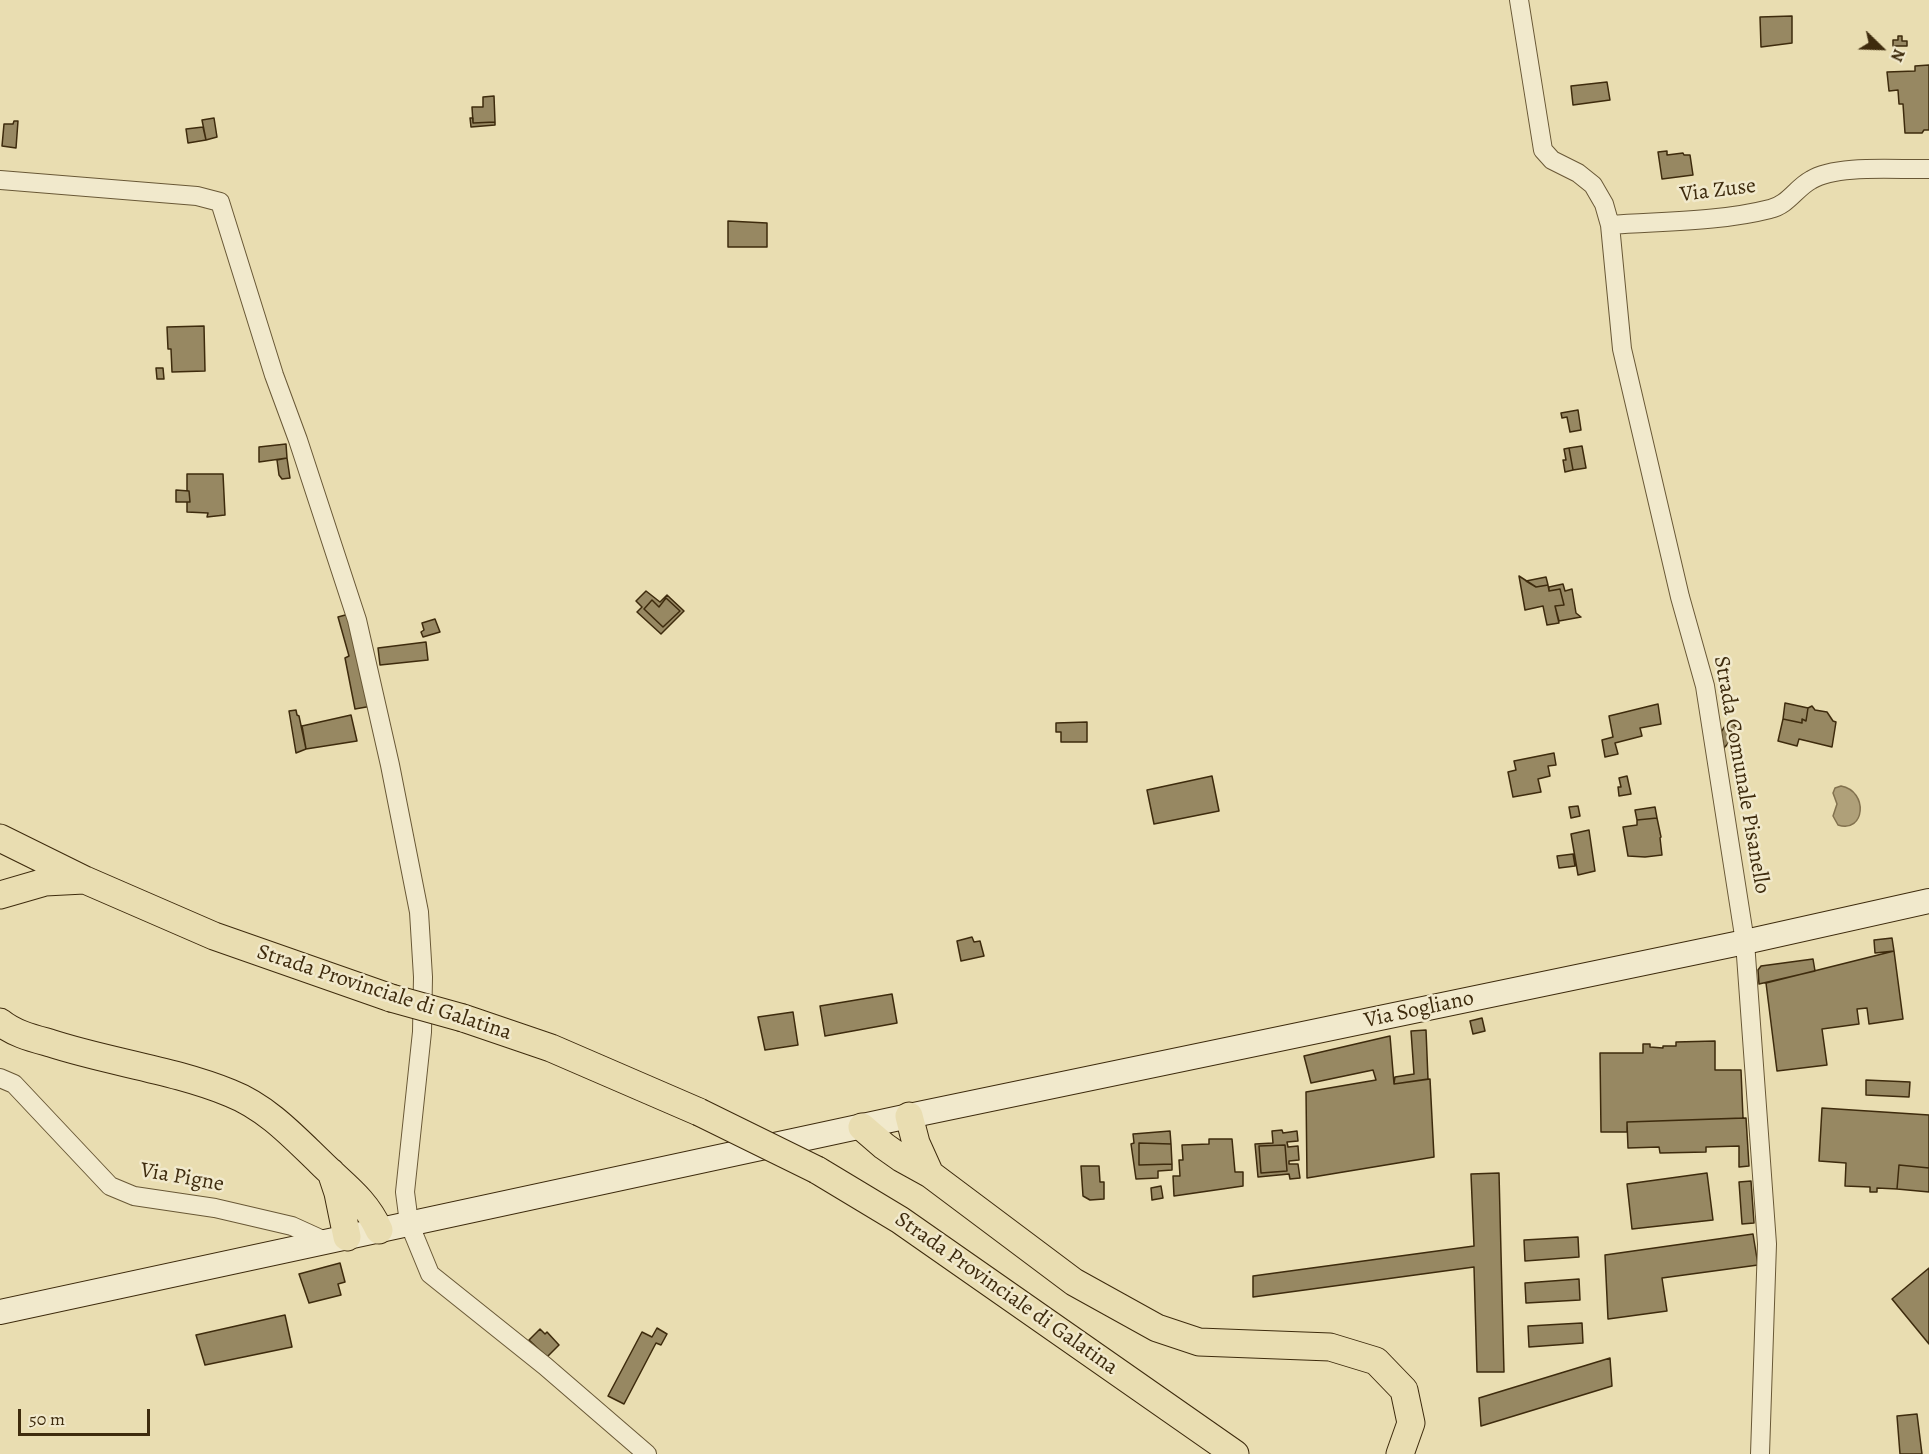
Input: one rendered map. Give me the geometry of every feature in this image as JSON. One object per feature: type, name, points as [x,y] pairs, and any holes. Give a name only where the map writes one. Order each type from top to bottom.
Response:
[{"type":"main road","name":"Strada Provinciale di Galatina","points":[[0,838],[85,880],[214,936],[391,998],[463,1018],[551,1048],[699,1112],[817,1170],[900,1220],[1236,1454]]},
{"type":"main road","points":[[0,895],[45,882],[85,880]]},
{"type":"main road","name":"Via Sogliano","points":[[909,1116],[1745,942],[1929,901]]},
{"type":"main road","points":[[0,1022],[11,1031],[70,1050],[231,1093],[267,1113],[361,1199],[379,1230]]},
{"type":"main road","points":[[0,1312],[909,1116],[916,1143],[930,1174]]},
{"type":"main road","points":[[862,1127],[901,1158],[930,1174],[1074,1282],[1157,1328],[1199,1342],[1330,1347],[1376,1361],[1404,1390],[1411,1423],[1400,1454]]},
{"type":"main road","points":[[331,1172],[338,1193],[336,1239]]},
{"type":"street","name":"Strada Comunale Pisanello","points":[[1519,0],[1543,150],[1552,160],[1578,173],[1593,185],[1604,204],[1610,225],[1622,349],[1680,597],[1705,686],[1745,942],[1767,1244],[1760,1454]]},
{"type":"street","name":"Via Zuse","points":[[1610,225],[1722,216],[1773,209],[1793,196],[1810,180],[1840,171],[1929,169]]},
{"type":"street","points":[[0,180],[197,196],[220,202],[274,375],[298,440],[357,620],[390,765],[419,912],[423,977],[422,1032],[405,1192],[409,1223],[430,1275],[545,1365],[647,1454]]},
{"type":"street","name":"Via Pigne","points":[[0,1078],[14,1084],[110,1186],[134,1196],[216,1208],[336,1239]]},
{"type":"shaded area","points":[[1841,786],[1850,789],[1856,795],[1859,803],[1858,818],[1847,826],[1838,825],[1833,816],[1837,804],[1833,793],[1835,788]]},
{"type":"building","points":[[1792,16],[1792,43],[1761,47],[1760,17]]},
{"type":"building","points":[[1898,36],[1902,36],[1902,41],[1907,41],[1907,46],[1893,46],[1893,40],[1898,40]]},
{"type":"building","points":[[1929,65],[1929,130],[1924,130],[1922,133],[1905,133],[1903,104],[1899,104],[1898,90],[1889,91],[1887,72],[1915,71],[1915,66]]},
{"type":"building","points":[[1607,82],[1610,100],[1573,105],[1571,86]]},
{"type":"building","points":[[494,96],[495,122],[473,123],[472,107],[483,107],[483,97]]},
{"type":"building","points":[[214,118],[217,137],[206,140],[202,120]]},
{"type":"building","points":[[470,118],[473,118],[473,123],[495,122],[495,125],[471,127]]},
{"type":"building","points":[[14,121],[18,121],[16,148],[2,146],[4,124],[13,124]]},
{"type":"building","points":[[203,127],[206,140],[188,143],[186,129]]},
{"type":"building","points":[[1667,151],[1667,155],[1683,153],[1690,155],[1693,175],[1662,179],[1658,152]]},
{"type":"building","points":[[728,221],[767,223],[767,247],[728,247]]},
{"type":"building","points":[[204,326],[205,371],[172,372],[167,327]]},
{"type":"building","points":[[156,368],[163,368],[164,379],[157,379]]},
{"type":"building","points":[[1578,410],[1581,430],[1570,432],[1567,417],[1562,418],[1561,413]]},
{"type":"building","points":[[286,444],[287,458],[259,462],[259,447]]},
{"type":"building","points":[[1582,446],[1586,468],[1573,470],[1569,448]]},
{"type":"building","points":[[1569,448],[1573,470],[1565,472],[1564,449]]},
{"type":"building","points":[[287,458],[290,478],[282,479],[279,475],[277,460]]},
{"type":"building","points":[[187,474],[223,474],[225,515],[207,517],[208,513],[187,512],[187,502],[190,502],[189,491],[187,491]]},
{"type":"building","points":[[176,490],[189,491],[190,502],[176,502]]},
{"type":"building","points":[[1519,576],[1536,587],[1548,585],[1549,591],[1560,589],[1564,605],[1555,606],[1559,623],[1547,625],[1543,606],[1525,610]]},
{"type":"building","points":[[1546,577],[1548,585],[1536,587],[1526,581]]},
{"type":"building","points":[[1563,584],[1565,591],[1572,589],[1576,613],[1581,617],[1559,621],[1555,606],[1564,605],[1560,589],[1549,591],[1549,587]]},
{"type":"building","points":[[646,591],[660,602],[667,595],[684,611],[661,634],[637,612],[642,607],[636,601]],"holes":[[[666,598],[680,611],[663,627],[644,609],[652,600],[659,607]]]},
{"type":"building","points":[[666,598],[680,611],[663,627],[644,609],[652,600],[659,607]]},
{"type":"building","points":[[349,614],[372,706],[355,709],[345,658],[349,656],[338,617]]},
{"type":"building","points":[[435,619],[440,632],[423,637],[422,623]]},
{"type":"building","points":[[426,642],[428,660],[380,665],[378,648]]},
{"type":"building","points":[[1785,703],[1808,708],[1806,721],[1802,719],[1802,723],[1783,719]]},
{"type":"building","points":[[1658,704],[1661,724],[1640,728],[1642,736],[1615,743],[1618,754],[1605,757],[1602,740],[1613,737],[1609,716]]},
{"type":"building","points":[[1812,706],[1815,710],[1827,712],[1836,722],[1832,747],[1799,739],[1797,746],[1778,741],[1783,719],[1802,723],[1802,719],[1806,721],[1808,708]]},
{"type":"building","points":[[296,710],[306,749],[296,753],[289,711]]},
{"type":"building","points":[[351,715],[357,741],[306,749],[302,726]]},
{"type":"building","points":[[1729,720],[1740,730],[1724,748],[1721,732]]},
{"type":"building","points":[[1087,722],[1087,742],[1061,742],[1061,732],[1056,732],[1056,723]]},
{"type":"building","points":[[1554,753],[1556,765],[1548,766],[1550,776],[1538,779],[1541,792],[1513,797],[1508,772],[1516,770],[1514,761]]},
{"type":"building","points":[[1212,776],[1219,811],[1154,824],[1147,790]]},
{"type":"building","points":[[1627,776],[1631,794],[1619,796],[1618,787],[1621,787],[1619,778]]},
{"type":"building","points":[[1578,806],[1580,816],[1571,818],[1569,807]]},
{"type":"building","points":[[1655,807],[1657,818],[1637,820],[1635,810]]},
{"type":"building","points":[[1657,818],[1662,855],[1628,856],[1623,827],[1637,825],[1637,820]]},
{"type":"building","points":[[1589,830],[1595,871],[1578,875],[1571,834]]},
{"type":"building","points":[[1573,854],[1575,866],[1559,868],[1557,856]]},
{"type":"building","points":[[972,937],[974,942],[980,941],[984,956],[961,961],[957,941]]},
{"type":"building","points":[[1892,938],[1894,951],[1875,953],[1874,940]]},
{"type":"building","points":[[1894,951],[1903,1019],[1869,1024],[1867,1008],[1857,1009],[1859,1024],[1822,1029],[1827,1065],[1777,1071],[1766,983]]},
{"type":"building","points":[[1813,959],[1815,971],[1759,984],[1758,970],[1761,966]]},
{"type":"building","points":[[892,994],[897,1023],[825,1036],[820,1006]]},
{"type":"building","points":[[793,1012],[798,1045],[765,1050],[758,1017]]},
{"type":"building","points":[[1482,1018],[1485,1031],[1473,1034],[1470,1021]]},
{"type":"building","points":[[1426,1030],[1428,1079],[1394,1084],[1395,1077],[1414,1074],[1411,1031]]},
{"type":"building","points":[[1390,1036],[1394,1084],[1430,1079],[1434,1157],[1307,1178],[1306,1092],[1376,1080],[1373,1070],[1311,1083],[1304,1056]]},
{"type":"building","points":[[1715,1041],[1715,1070],[1741,1070],[1743,1118],[1627,1122],[1627,1132],[1601,1132],[1600,1053],[1643,1053],[1643,1044],[1663,1048],[1663,1046],[1676,1046],[1676,1042]]},
{"type":"building","points":[[1866,1080],[1910,1082],[1909,1097],[1866,1095]]},
{"type":"building","points":[[1822,1108],[1929,1115],[1929,1168],[1899,1165],[1897,1189],[1877,1188],[1877,1192],[1870,1192],[1870,1187],[1845,1186],[1846,1163],[1819,1161]]},
{"type":"building","points":[[1746,1118],[1749,1166],[1739,1167],[1739,1146],[1706,1147],[1706,1152],[1660,1153],[1659,1147],[1628,1148],[1627,1122]]},
{"type":"building","points":[[1282,1130],[1283,1133],[1297,1131],[1298,1141],[1287,1142],[1288,1147],[1298,1146],[1299,1160],[1289,1161],[1289,1164],[1298,1164],[1300,1178],[1290,1179],[1289,1174],[1258,1177],[1255,1144],[1273,1143],[1272,1131]],"holes":[[[1285,1145],[1287,1171],[1261,1173],[1259,1146]]]},
{"type":"building","points":[[1170,1131],[1171,1144],[1139,1143],[1139,1165],[1172,1164],[1172,1170],[1158,1171],[1158,1178],[1136,1179],[1131,1144],[1134,1143],[1133,1134]]},
{"type":"building","points":[[1209,1139],[1232,1139],[1235,1172],[1243,1172],[1243,1186],[1174,1196],[1173,1176],[1180,1176],[1179,1160],[1183,1160],[1182,1145],[1209,1144]]},
{"type":"building","points":[[1139,1143],[1171,1144],[1172,1164],[1139,1165]]},
{"type":"building","points":[[1285,1145],[1287,1171],[1261,1173],[1259,1146]]},
{"type":"building","points":[[1899,1165],[1929,1168],[1929,1192],[1897,1189]]},
{"type":"building","points":[[1081,1166],[1099,1166],[1100,1182],[1104,1182],[1104,1199],[1090,1200],[1083,1196]]},
{"type":"building","points":[[1499,1173],[1504,1372],[1477,1372],[1474,1267],[1253,1297],[1253,1276],[1474,1246],[1471,1174]]},
{"type":"building","points":[[1707,1173],[1713,1220],[1632,1229],[1627,1184]]},
{"type":"building","points":[[1751,1181],[1754,1223],[1742,1224],[1739,1182]]},
{"type":"building","points":[[1161,1186],[1163,1198],[1152,1200],[1151,1188]]},
{"type":"building","points":[[1753,1234],[1758,1265],[1662,1278],[1667,1311],[1608,1319],[1605,1255]]},
{"type":"building","points":[[1578,1237],[1579,1257],[1525,1261],[1524,1240]]},
{"type":"building","points":[[340,1263],[345,1282],[338,1284],[341,1295],[309,1303],[299,1274]]},
{"type":"building","points":[[1929,1268],[1929,1344],[1892,1299]]},
{"type":"building","points":[[1579,1279],[1580,1300],[1526,1303],[1525,1283]]},
{"type":"building","points":[[285,1315],[292,1347],[205,1365],[196,1335]]},
{"type":"building","points":[[1582,1323],[1583,1343],[1529,1347],[1528,1326]]},
{"type":"building","points":[[657,1328],[667,1334],[661,1345],[656,1343],[624,1404],[608,1396],[642,1332],[652,1337]]},
{"type":"building","points":[[540,1329],[545,1334],[547,1332],[559,1345],[547,1357],[529,1340]]},
{"type":"building","points":[[1610,1358],[1612,1386],[1481,1426],[1479,1398]]},
{"type":"building","points":[[1917,1414],[1922,1454],[1900,1454],[1897,1416]]}]
